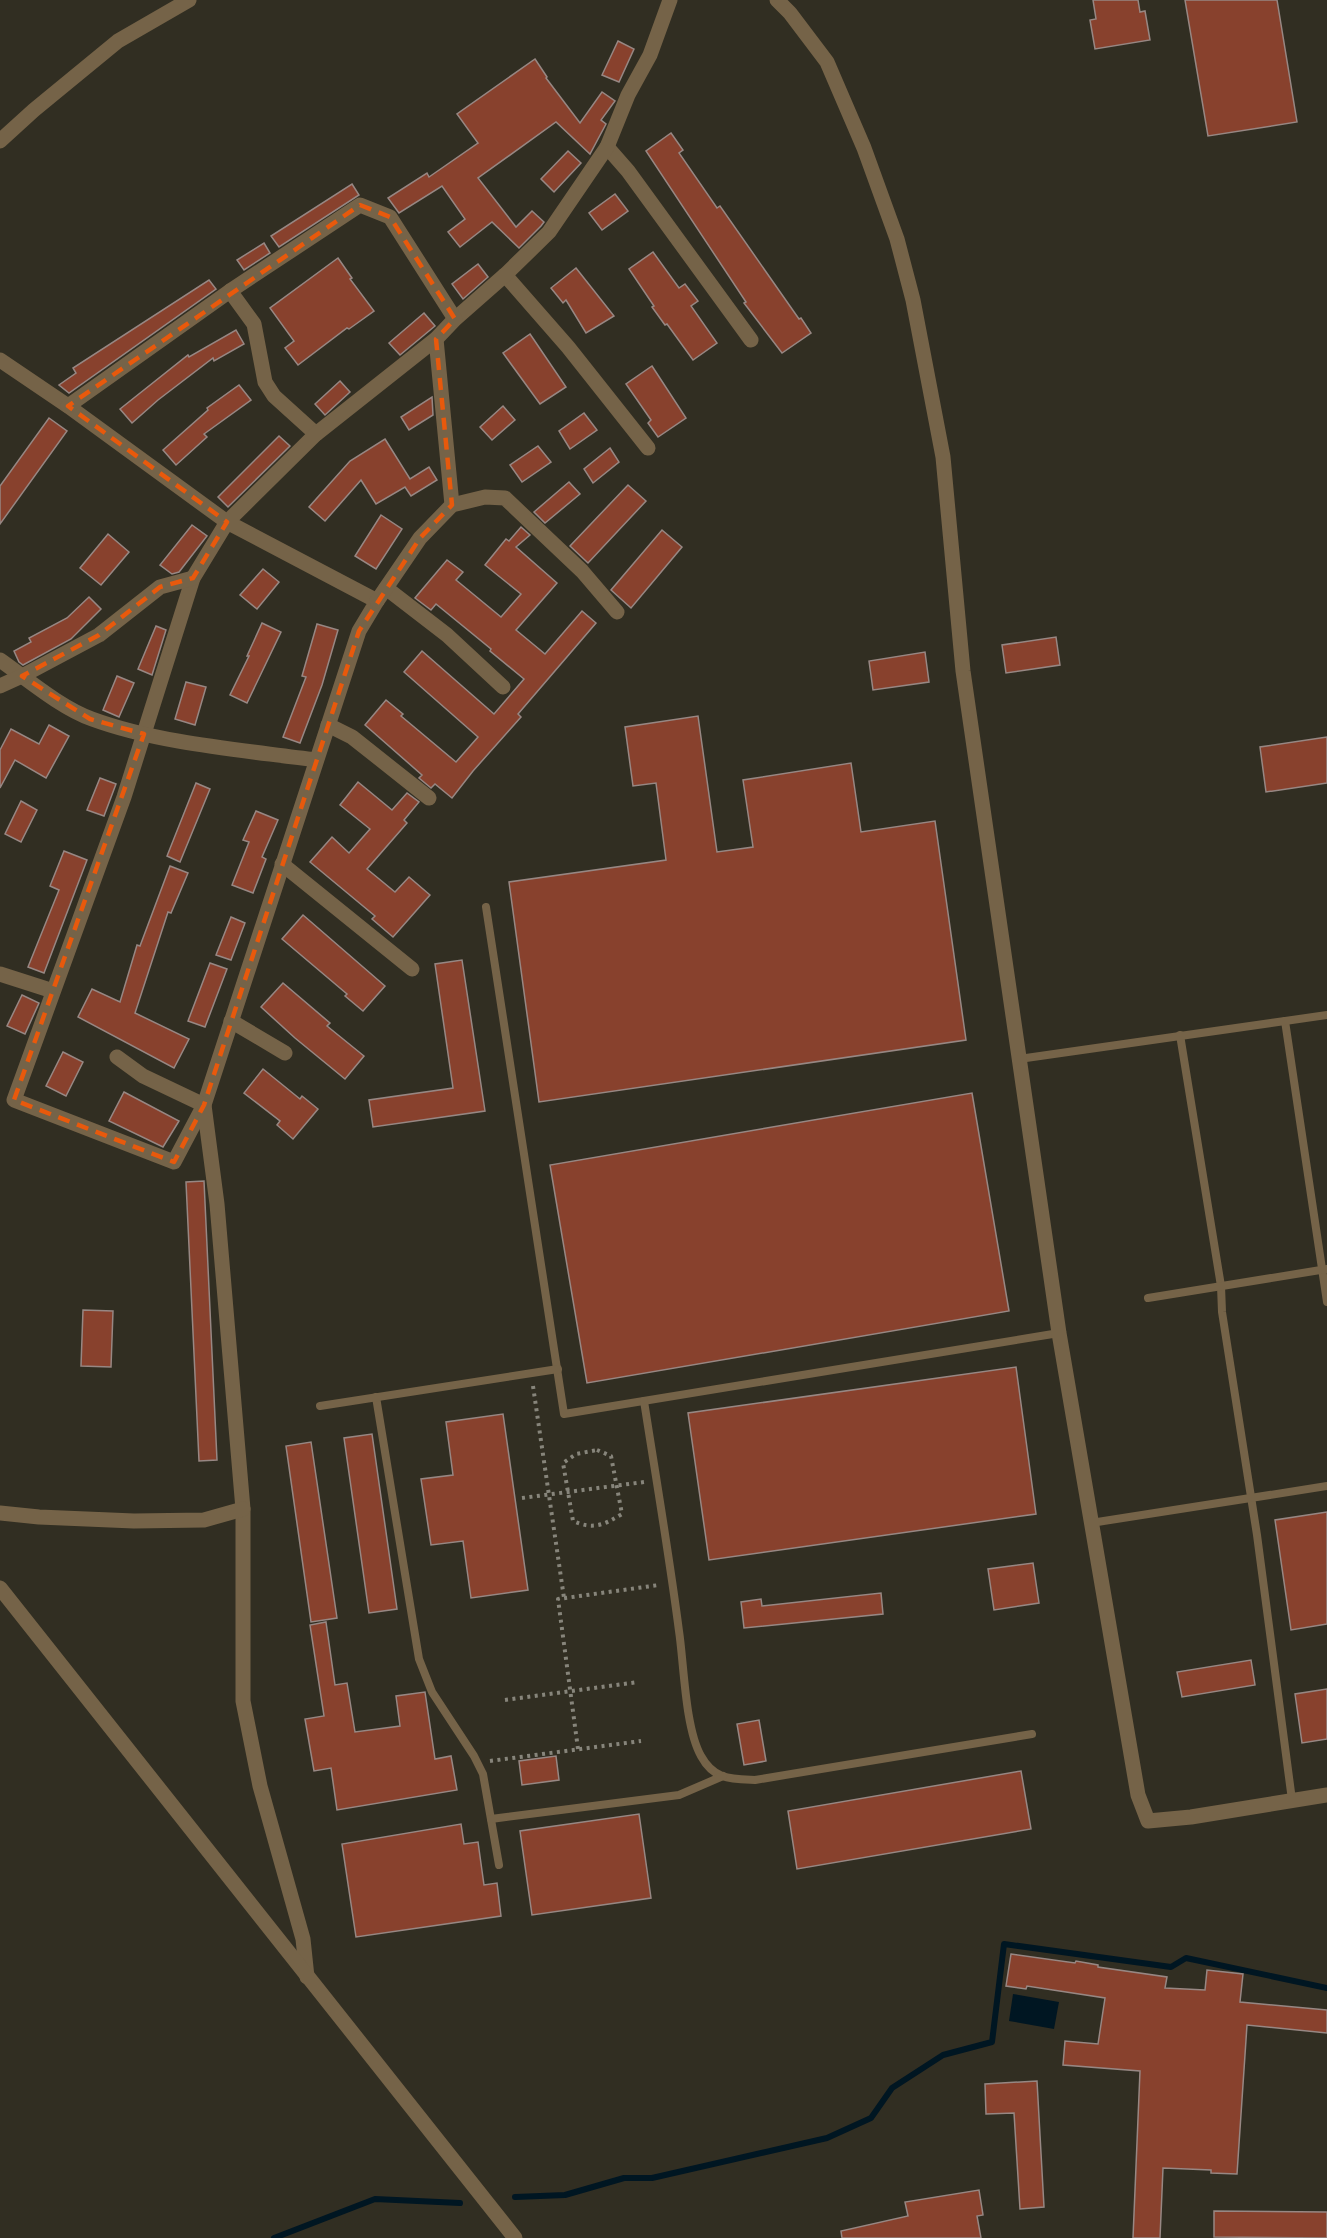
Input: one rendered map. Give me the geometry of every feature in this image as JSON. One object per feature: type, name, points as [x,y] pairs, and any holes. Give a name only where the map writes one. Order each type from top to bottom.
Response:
[{"type":"street","points":[[0,141],[118,41],[189,0]]},
{"type":"street","points":[[617,612],[582,571],[505,498],[485,496],[452,505],[420,538],[359,631],[204,1105],[174,1162],[7,1098],[53,991],[124,797],[193,578],[227,522],[316,434],[436,339],[549,232],[607,147],[628,95],[650,54],[670,0]]},
{"type":"street","points":[[777,0],[790,13],[827,62],[864,148],[897,239],[913,300],[943,457],[963,671],[1059,1333],[1138,1795],[1148,1821],[1327,1795]]},
{"type":"street","points":[[607,147],[628,171],[751,340]]},
{"type":"street","points":[[68,406],[230,291],[360,205],[390,218],[455,319]]},
{"type":"street","points":[[505,275],[568,347],[648,448]]},
{"type":"street","points":[[230,291],[254,324],[265,382],[274,396],[316,434]]},
{"type":"street","points":[[436,339],[452,505]]},
{"type":"street","points":[[0,360],[68,406],[227,522],[377,601]]},
{"type":"street","points":[[0,686],[99,635],[160,587],[193,578]]},
{"type":"street","points":[[386,588],[447,635],[503,687]]},
{"type":"street","points":[[0,660],[45,693],[90,719],[144,734],[316,760]]},
{"type":"street","points":[[328,725],[352,737],[429,798]]},
{"type":"street","points":[[282,864],[412,969]]},
{"type":"street","points":[[0,974],[53,991]]},
{"type":"street","points":[[231,1021],[285,1053]]},
{"type":"street","points":[[117,1057],[142,1076],[204,1105]]},
{"type":"street","points":[[204,1105],[217,1204],[243,1509],[243,1701],[260,1786],[303,1939],[307,1977]]},
{"type":"street","points":[[0,1513],[122,1520],[204,1520],[243,1509]]},
{"type":"street","points":[[0,1588],[515,2238]]},
{"type":"lane","points":[[486,907],[564,1414],[1059,1333]]},
{"type":"lane","points":[[1019,1059],[1327,1015]]},
{"type":"lane","points":[[1285,1021],[1327,1302]]},
{"type":"lane","points":[[1180,1035],[1221,1286],[1222,1312],[1257,1535],[1292,1800]]},
{"type":"lane","points":[[1148,1298],[1324,1270]]},
{"type":"lane","points":[[321,1406],[558,1369]]},
{"type":"lane","points":[[376,1397],[424,1675],[432,1692],[483,1774],[499,1865]]},
{"type":"lane","points":[[644,1401],[693,1736],[701,1757],[714,1773],[730,1779],[755,1780],[1032,1734]]},
{"type":"lane","points":[[1091,1523],[1327,1486]]},
{"type":"lane","points":[[491,1819],[679,1795],[723,1776]]},
{"type":"path","points":[[531,1373],[564,1598]]},
{"type":"path","points":[[597,1450],[611,1456],[617,1486],[622,1514],[607,1523],[587,1527],[573,1521],[563,1463],[576,1454],[597,1450]]},
{"type":"path","points":[[522,1498],[656,1481]]},
{"type":"path","points":[[578,1749],[558,1599],[672,1584]]},
{"type":"path","points":[[506,1700],[638,1682]]},
{"type":"path","points":[[477,1762],[641,1741]]},
{"type":"highlighted area","points":[[360,205],[390,217],[455,319],[436,339],[452,505],[420,538],[359,631],[204,1105],[174,1162],[14,1100],[144,734],[90,719],[22,676],[99,635],[160,587],[193,578],[227,522],[68,406]]},
{"type":"water","points":[[1013,1994],[1059,2002],[1054,2029],[1009,2021]]},
{"type":"building","points":[[1093,0],[1138,0],[1140,12],[1145,11],[1150,40],[1095,49],[1090,20],[1096,19]]},
{"type":"building","points":[[1185,0],[1277,0],[1297,122],[1208,136]]},
{"type":"building","points":[[618,41],[634,49],[619,82],[602,75]]},
{"type":"building","points":[[535,59],[546,78],[580,123],[602,92],[615,101],[601,120],[606,124],[590,154],[556,122],[478,178],[516,227],[532,211],[544,222],[541,226],[519,248],[492,222],[460,247],[448,232],[465,219],[442,186],[399,213],[388,198],[427,173],[429,177],[478,143],[457,114]]},
{"type":"building","points":[[671,133],[683,150],[679,153],[717,208],[720,206],[811,333],[782,353],[744,303],[746,302],[646,151]]},
{"type":"building","points":[[568,151],[581,163],[554,192],[541,179]]},
{"type":"building","points":[[352,184],[359,195],[279,247],[271,236]]},
{"type":"building","points":[[615,194],[628,211],[602,230],[589,213]]},
{"type":"building","points":[[264,243],[270,253],[244,270],[237,260]]},
{"type":"building","points":[[653,252],[679,288],[685,284],[698,301],[691,306],[717,343],[693,360],[652,307],[654,306],[629,269]]},
{"type":"building","points":[[338,258],[352,278],[350,279],[374,311],[298,365],[285,348],[294,341],[270,308]]},
{"type":"building","points":[[478,264],[488,277],[463,299],[452,284]]},
{"type":"building","points":[[576,268],[614,316],[586,333],[566,300],[563,303],[551,288]]},
{"type":"building","points":[[209,280],[216,289],[69,393],[59,385],[76,373],[73,368]]},
{"type":"building","points":[[424,313],[435,326],[400,355],[389,343]]},
{"type":"building","points":[[236,330],[244,344],[214,361],[213,358],[132,423],[120,409],[188,355],[189,357]]},
{"type":"building","points":[[530,334],[566,387],[540,404],[503,353]]},
{"type":"building","points":[[652,366],[686,418],[658,437],[648,423],[651,420],[626,384]]},
{"type":"building","points":[[340,381],[350,392],[325,415],[315,404]]},
{"type":"building","points":[[239,385],[251,400],[204,434],[207,437],[176,465],[163,450],[208,410],[207,408]]},
{"type":"building","points":[[432,397],[433,415],[409,430],[401,417]]},
{"type":"building","points":[[503,406],[515,420],[492,440],[480,427]]},
{"type":"building","points":[[584,413],[597,430],[570,449],[559,431]]},
{"type":"building","points":[[49,418],[67,431],[0,524],[0,486]]},
{"type":"building","points":[[279,436],[290,446],[228,507],[218,497]]},
{"type":"building","points":[[385,439],[410,479],[429,467],[437,480],[411,496],[405,487],[376,504],[361,480],[325,521],[309,507],[350,461]]},
{"type":"building","points":[[538,446],[551,462],[522,482],[510,465]]},
{"type":"building","points":[[610,448],[619,462],[593,483],[584,469]]},
{"type":"building","points":[[569,482],[580,494],[545,523],[534,512]]},
{"type":"building","points":[[628,485],[646,501],[588,563],[570,546]]},
{"type":"building","points":[[381,515],[402,529],[376,569],[355,556]]},
{"type":"building","points":[[192,525],[207,536],[179,572],[172,574],[160,565]]},
{"type":"building","points":[[521,527],[530,535],[516,547],[557,583],[516,630],[545,654],[582,611],[596,623],[518,714],[521,717],[452,798],[435,784],[431,788],[419,778],[422,775],[365,725],[386,700],[403,714],[401,716],[456,762],[478,737],[404,672],[422,651],[494,714],[524,679],[436,604],[431,610],[415,598],[447,560],[463,572],[456,580],[501,617],[521,594],[485,565],[506,539],[509,541]]},
{"type":"building","points":[[662,530],[682,547],[631,608],[611,590]]},
{"type":"building","points":[[108,534],[129,552],[101,585],[80,568]]},
{"type":"building","points":[[263,569],[279,582],[257,609],[240,595]]},
{"type":"building","points":[[89,597],[101,609],[71,639],[23,665],[19,662],[14,651],[31,642],[29,638],[67,618]]},
{"type":"building","points":[[262,623],[281,632],[247,703],[230,695]]},
{"type":"building","points":[[317,624],[338,630],[322,685],[300,743],[283,737],[306,677],[302,676]]},
{"type":"building","points":[[156,626],[166,630],[152,675],[138,669]]},
{"type":"building","points":[[1056,637],[1060,665],[1006,673],[1002,645]]},
{"type":"building","points":[[925,652],[929,682],[873,690],[869,661]]},
{"type":"building","points":[[117,676],[134,683],[119,717],[103,710]]},
{"type":"building","points":[[186,682],[206,687],[195,725],[175,719]]},
{"type":"building","points":[[698,716],[717,852],[753,847],[743,780],[851,763],[861,832],[935,821],[966,1040],[539,1102],[509,882],[666,860],[656,783],[633,786],[625,727]]},
{"type":"building","points":[[49,725],[69,736],[46,778],[15,760],[0,788],[0,750],[11,729],[39,744]]},
{"type":"building","points":[[1327,737],[1327,783],[1266,792],[1260,747]]},
{"type":"building","points":[[100,778],[116,784],[104,816],[87,810]]},
{"type":"building","points":[[358,782],[392,810],[407,793],[419,802],[404,820],[407,823],[367,869],[395,892],[409,877],[430,895],[393,937],[372,919],[375,916],[310,862],[332,837],[349,853],[370,829],[340,805]]},
{"type":"building","points":[[196,783],[210,789],[180,862],[167,856]]},
{"type":"building","points":[[21,801],[37,810],[21,842],[5,834]]},
{"type":"building","points":[[256,811],[278,820],[262,857],[266,859],[253,893],[232,885],[249,842],[243,840]]},
{"type":"building","points":[[64,851],[87,860],[44,973],[28,967],[59,890],[50,886]]},
{"type":"building","points":[[170,866],[188,873],[171,913],[168,912],[135,1013],[189,1039],[174,1068],[78,1017],[92,989],[120,1002],[137,945],[140,946]]},
{"type":"building","points":[[303,915],[385,986],[363,1011],[345,996],[347,994],[282,939]]},
{"type":"building","points":[[231,917],[245,923],[231,960],[216,955]]},
{"type":"building","points":[[462,960],[485,1111],[373,1127],[369,1100],[453,1088],[435,964]]},
{"type":"building","points":[[210,963],[227,969],[205,1027],[188,1021]]},
{"type":"building","points":[[283,983],[330,1023],[327,1026],[364,1056],[345,1079],[261,1007]]},
{"type":"building","points":[[22,995],[39,1003],[25,1034],[7,1026]]},
{"type":"building","points":[[63,1052],[83,1062],[66,1096],[46,1086]]},
{"type":"building","points":[[263,1069],[300,1099],[302,1096],[318,1109],[293,1139],[277,1125],[280,1121],[244,1093]]},
{"type":"building","points":[[124,1092],[179,1121],[163,1147],[109,1121]]},
{"type":"building","points":[[972,1093],[1009,1311],[587,1383],[550,1165]]},
{"type":"building","points":[[204,1181],[217,1460],[199,1461],[186,1182]]},
{"type":"building","points":[[83,1310],[113,1311],[111,1367],[81,1366]]},
{"type":"building","points":[[1016,1367],[1036,1514],[709,1560],[688,1413]]},
{"type":"building","points":[[503,1414],[528,1590],[471,1598],[463,1541],[431,1545],[421,1479],[453,1475],[446,1422]]},
{"type":"building","points":[[372,1434],[397,1609],[369,1613],[344,1438]]},
{"type":"building","points":[[311,1442],[337,1618],[311,1622],[286,1446]]},
{"type":"building","points":[[1327,1512],[1327,1624],[1291,1630],[1275,1520]]},
{"type":"building","points":[[1033,1563],[1039,1603],[994,1610],[988,1569]]},
{"type":"building","points":[[881,1593],[883,1614],[744,1628],[741,1602],[761,1599],[762,1606]]},
{"type":"building","points":[[326,1622],[335,1685],[347,1683],[355,1732],[400,1726],[396,1696],[425,1692],[435,1759],[451,1756],[457,1790],[337,1810],[331,1768],[314,1771],[305,1719],[324,1716],[310,1625]]},
{"type":"building","points":[[1251,1660],[1255,1685],[1182,1697],[1177,1672]]},
{"type":"building","points":[[1327,1689],[1327,1739],[1302,1743],[1295,1694]]},
{"type":"building","points":[[759,1720],[766,1761],[744,1765],[737,1724]]},
{"type":"building","points":[[556,1756],[559,1780],[522,1785],[519,1761]]},
{"type":"building","points":[[1021,1771],[1031,1829],[797,1869],[788,1811]]},
{"type":"building","points":[[639,1814],[651,1898],[532,1915],[520,1831]]},
{"type":"building","points":[[461,1824],[464,1844],[478,1842],[484,1885],[497,1883],[501,1916],[356,1937],[342,1844]]},
{"type":"building","points":[[1011,1954],[1075,1963],[1076,1961],[1098,1965],[1098,1967],[1167,1977],[1165,1988],[1205,1990],[1207,1970],[1243,1974],[1240,2002],[1327,2010],[1327,2033],[1247,2025],[1237,2174],[1211,2173],[1211,2170],[1163,2168],[1160,2238],[1133,2238],[1140,2071],[1063,2065],[1065,2041],[1098,2044],[1105,1998],[1027,1986],[1026,1989],[1006,1986]]},
{"type":"building","points":[[1037,2081],[1044,2207],[1020,2209],[1014,2113],[986,2114],[985,2084]]},
{"type":"building","points":[[979,2190],[983,2215],[977,2216],[981,2238],[842,2238],[841,2231],[908,2216],[905,2202]]},
{"type":"building","points":[[1214,2211],[1327,2212],[1327,2238],[1214,2237]]},
{"type":"waterway","points":[[515,2197],[565,2195],[624,2178],[652,2178],[827,2138],[871,2118],[892,2088],[943,2055],[992,2042],[1004,1944],[1171,1967],[1186,1958],[1327,1988]]},
{"type":"waterway","points":[[274,2238],[375,2199],[460,2203]]}]
